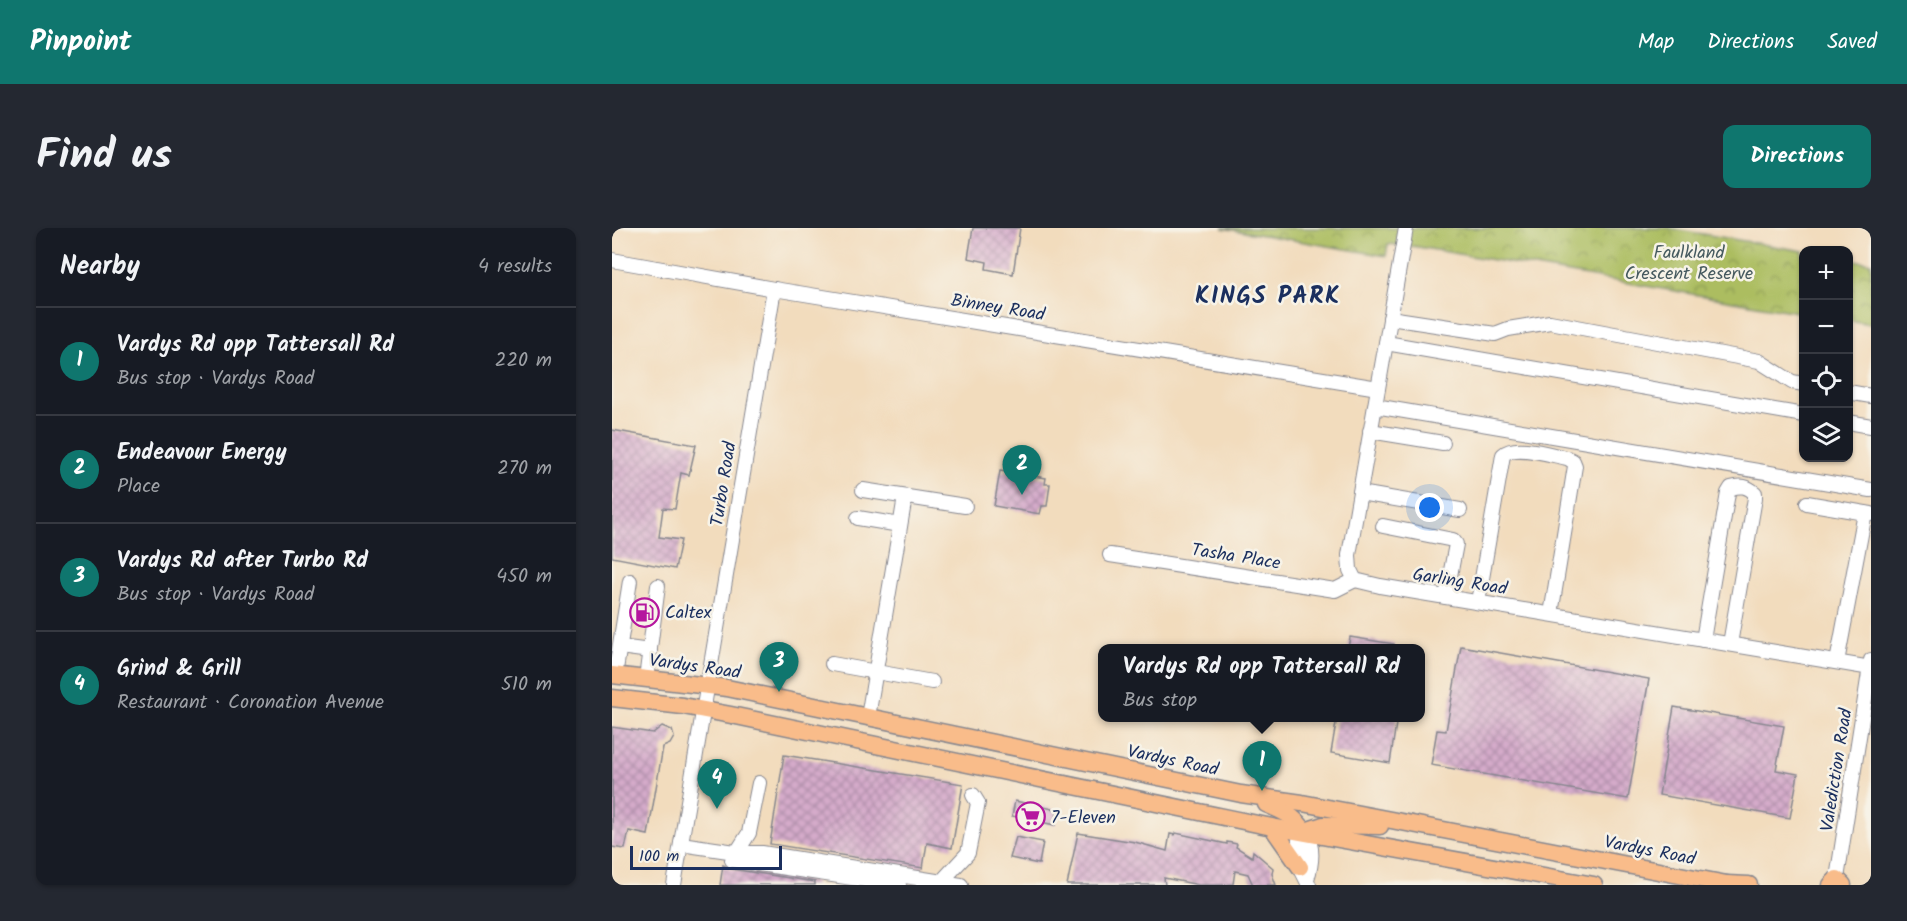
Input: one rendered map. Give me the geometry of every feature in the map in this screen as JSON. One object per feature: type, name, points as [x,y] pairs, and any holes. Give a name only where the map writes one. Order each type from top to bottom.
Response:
[{"type":"main road","name":"Vardys Road","points":[[613,675],[707,685],[1241,794],[1729,884],[1749,885]]},
{"type":"main road","points":[[612,698],[704,710],[1272,826],[1594,885]]},
{"type":"main road","points":[[1241,794],[1289,814],[1298,821],[1305,832]]},
{"type":"main road","points":[[1305,832],[1323,825],[1433,828]]},
{"type":"main road","points":[[1272,826],[1305,877]]},
{"type":"street","points":[[1355,580],[1350,570],[1349,555],[1406,228]]},
{"type":"street","name":"Binney Road","points":[[612,260],[774,289],[1378,388]]},
{"type":"street","name":"Turbo Road","points":[[674,885],[774,289]]},
{"type":"street","points":[[1390,318],[1495,334],[1508,329],[1550,322],[1759,362],[1792,382],[1799,383]]},
{"type":"street","points":[[1386,343],[1799,414]]},
{"type":"street","points":[[1853,393],[1871,396]]},
{"type":"street","points":[[1375,406],[1871,490]]},
{"type":"street","points":[[1853,424],[1871,426]]},
{"type":"street","points":[[1370,431],[1443,443]]},
{"type":"street","points":[[1478,602],[1503,455],[1508,450],[1518,449],[1567,458],[1573,460],[1575,466],[1551,614]]},
{"type":"street","points":[[1704,640],[1728,493],[1731,488],[1738,486],[1749,488],[1755,493],[1755,498],[1730,644]]},
{"type":"street","points":[[863,490],[965,506]]},
{"type":"street","points":[[1360,493],[1460,510]]},
{"type":"street","points":[[868,717],[905,497]]},
{"type":"street","points":[[1807,503],[1868,513],[1837,662]]},
{"type":"street","points":[[858,518],[900,525]]},
{"type":"street","points":[[1383,526],[1453,540],[1456,544],[1446,597]]},
{"type":"street","name":"Tasha Place","points":[[1110,555],[1335,590],[1355,580]]},
{"type":"street","name":"Garling Road","points":[[1355,580],[1837,662],[1871,665]]},
{"type":"street","points":[[613,675],[620,647],[630,581]]},
{"type":"street","points":[[646,678],[658,586]]},
{"type":"street","points":[[620,647],[650,651]]},
{"type":"street","points":[[832,664],[932,682]]},
{"type":"street","name":"Valediction Road","points":[[1837,883],[1871,665]]},
{"type":"street","points":[[736,852],[749,833],[759,783]]},
{"type":"street","points":[[942,881],[968,853],[978,803],[973,795]]},
{"type":"street","points":[[1305,832],[1310,840],[1311,867],[1305,877]]},
{"type":"street","points":[[680,848],[762,853],[961,885]]},
{"type":"street","points":[[680,848],[899,885]]},
{"type":"green space","name":"Faulkland Crescent Reserve","points":[[1222,228],[1668,228],[1799,250],[1799,312],[1418,247],[1388,244],[1386,256]]},
{"type":"green space","points":[[1853,260],[1871,263],[1871,324],[1853,321]]},
{"type":"building","points":[[973,228],[1020,228],[1013,274],[986,269],[987,262],[968,258]]},
{"type":"building","points":[[612,430],[696,445],[689,475],[681,473],[675,509],[663,508],[659,537],[681,540],[675,569],[612,557]]},
{"type":"building","points":[[1000,471],[1046,478],[1045,484],[1050,484],[1047,506],[1042,506],[1040,514],[994,506]]},
{"type":"building","points":[[1350,637],[1394,644],[1349,644]]},
{"type":"building","points":[[1461,646],[1649,679],[1628,799],[1431,765],[1437,730],[1446,731]]},
{"type":"building","points":[[1674,707],[1784,726],[1776,770],[1798,774],[1790,818],[1659,795]]},
{"type":"building","points":[[1336,722],[1396,722],[1390,763],[1331,753]]},
{"type":"building","points":[[662,726],[672,730],[674,737],[670,744],[663,747],[648,835],[629,831],[625,849],[612,847],[612,727],[653,733]]},
{"type":"building","points":[[784,755],[963,784],[952,848],[927,843],[923,868],[770,844]]},
{"type":"building","points":[[1015,801],[1058,810],[1055,825],[1012,816]]},
{"type":"building","points":[[1078,833],[1135,842],[1167,851],[1170,834],[1175,835],[1176,833],[1237,844],[1236,847],[1252,857],[1253,851],[1273,868],[1272,874],[1276,885],[1253,885],[1248,874],[1235,871],[1233,884],[1222,885],[1199,885],[1164,878],[1165,885],[1067,885]]},
{"type":"building","points":[[1016,837],[1043,842],[1039,864],[1010,858]]},
{"type":"building","points":[[723,865],[731,869],[815,882],[815,885],[720,885]]},
{"type":"place","name":"Endeavour Energy","points":[[1022,495]]},
{"type":"place","name":"Caltex","points":[[644,612]]},
{"type":"place","name":"Vardys Rd after Turbo Rd","points":[[779,692]]},
{"type":"place","name":"Vardys Rd opp Tattersall Rd","points":[[1262,791]]},
{"type":"place","name":"Grind & Grill","points":[[717,809]]},
{"type":"place","name":"7-Eleven","points":[[1030,817]]},
{"type":"district","name":"KINGS PARK","points":[[1268,295]]}]
